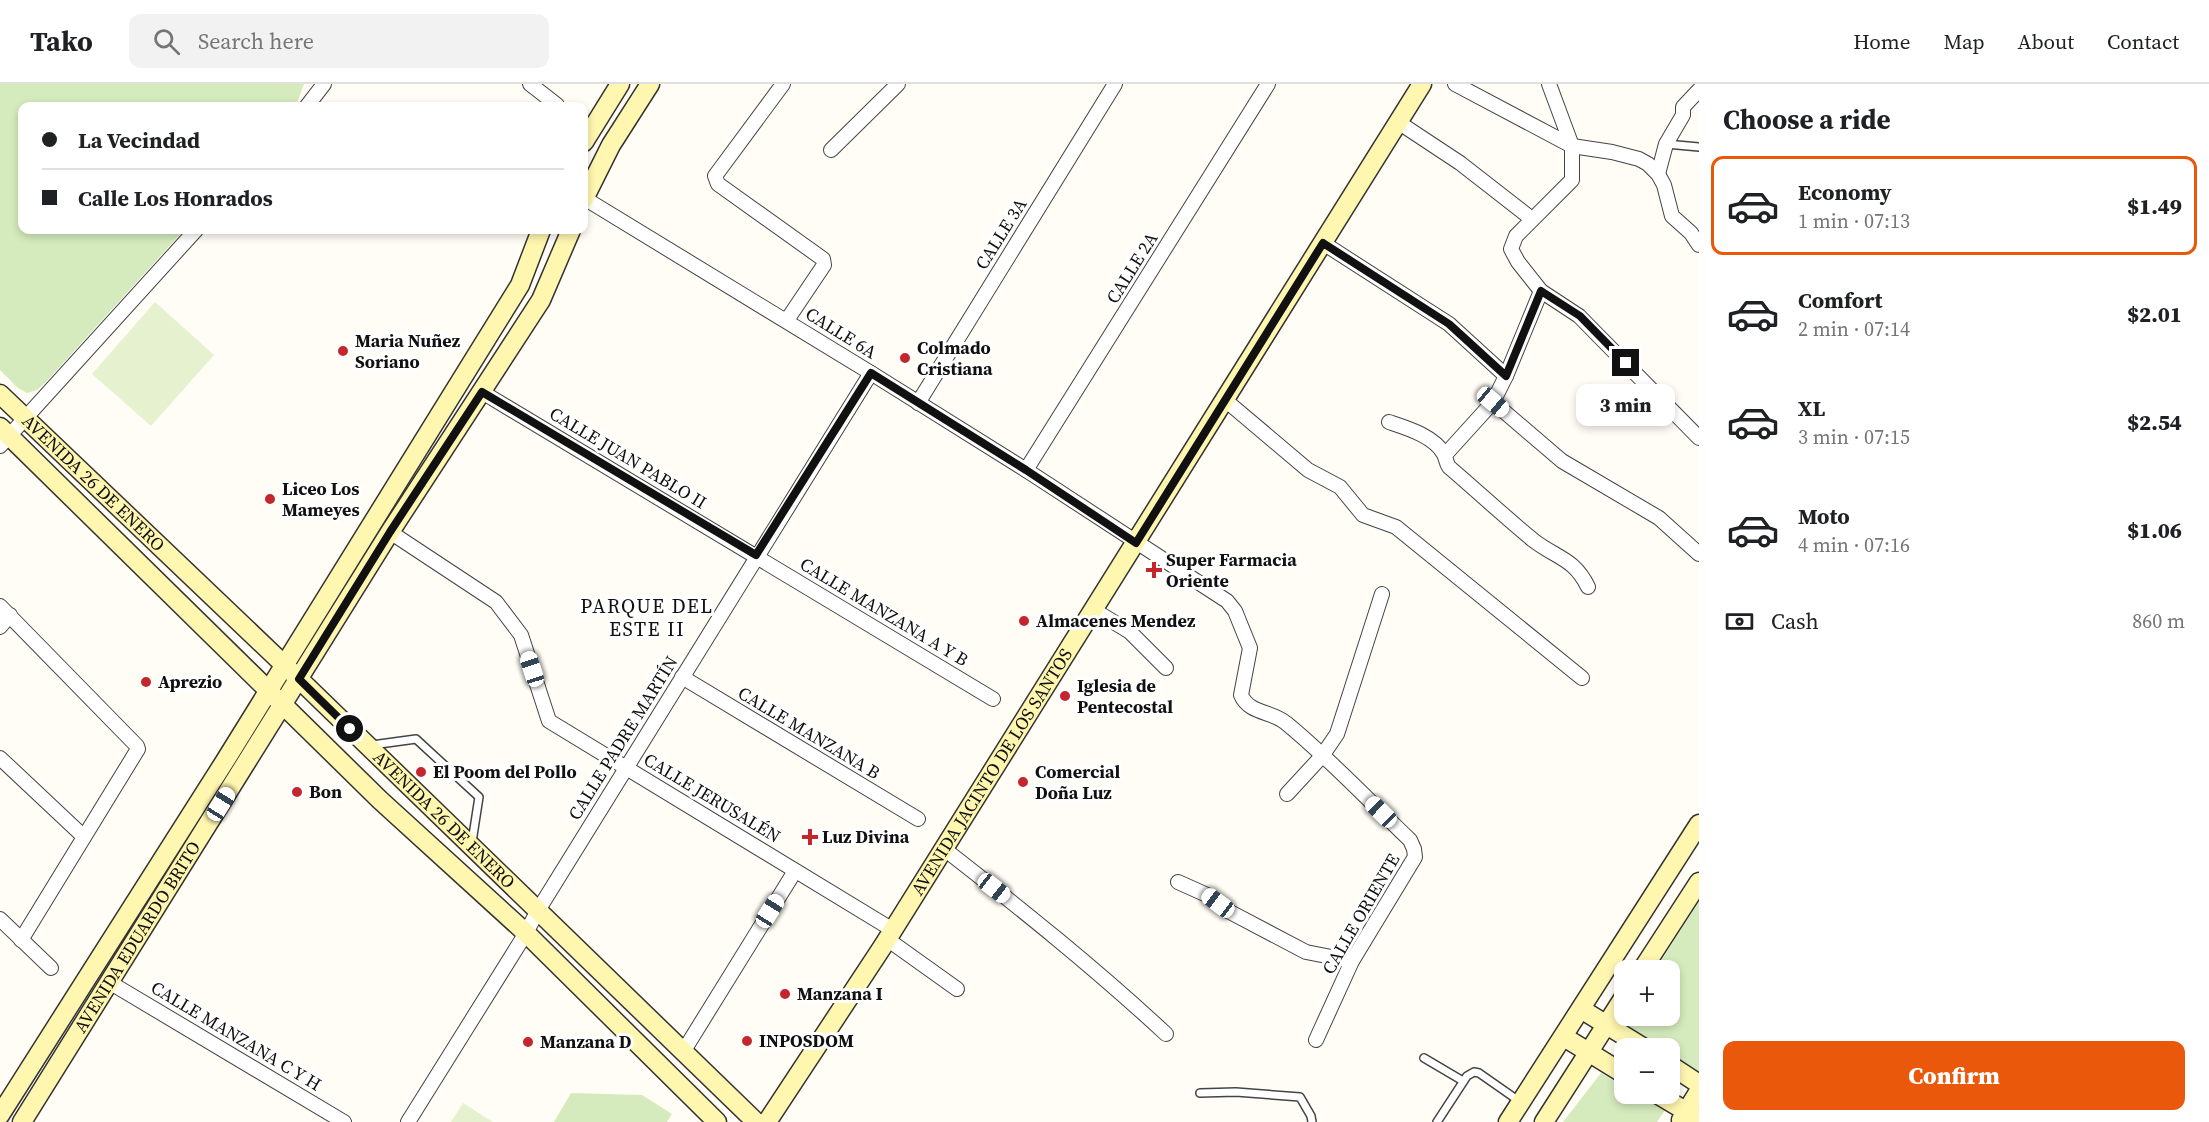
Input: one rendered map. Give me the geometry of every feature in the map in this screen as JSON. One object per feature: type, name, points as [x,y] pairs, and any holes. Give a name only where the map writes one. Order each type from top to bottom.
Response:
[{"type":"street","points":[[308,102],[312,84]]},
{"type":"street","points":[[310,102],[324,84]]},
{"type":"street","points":[[530,84],[553,102]]},
{"type":"street","points":[[588,136],[620,84]]},
{"type":"street","points":[[588,190],[611,145],[650,84]]},
{"type":"street","points":[[783,84],[715,176],[718,184],[823,259],[824,265],[787,320]]},
{"type":"street","points":[[831,150],[898,84]]},
{"type":"street","name":"CALLE 3A","points":[[918,403],[1115,84]]},
{"type":"street","name":"CALLE 2A","points":[[1026,470],[1268,84]]},
{"type":"street","name":"AVENIDA JACINTO DE LOS SANTOS","points":[[767,1122],[890,934],[1422,84]]},
{"type":"street","points":[[1455,84],[1572,146],[1596,148],[1632,157],[1648,164],[1664,184],[1672,216],[1691,233],[1699,245]]},
{"type":"street","points":[[1549,84],[1572,146],[1572,180],[1516,236],[1511,249],[1541,291],[1580,316],[1699,438]]},
{"type":"street","points":[[1658,174],[1666,144],[1683,115],[1683,107],[1699,90]]},
{"type":"street","points":[[1398,122],[1460,164],[1532,219]]},
{"type":"street","name":"CALLE 6A","points":[[588,200],[787,320],[1026,470],[1136,543]]},
{"type":"street","points":[[3,436],[25,418],[192,234]]},
{"type":"street","name":"AVENIDA EDUARDO BRITO","points":[[0,1115],[225,761],[520,285],[539,234]]},
{"type":"street","name":"AVENIDA EDUARDO BRITO","points":[[22,1122],[390,532],[541,300],[569,234]]},
{"type":"street","points":[[1323,243],[1449,324],[1506,376]]},
{"type":"street","points":[[1445,455],[1493,402],[1541,291]]},
{"type":"street","name":"CALLE PADRE MARTÍN","points":[[408,1122],[756,555],[871,373]]},
{"type":"street","name":"CALLE JUAN PABLO II","points":[[482,392],[756,555]]},
{"type":"street","name":"AVENIDA 26 DE ENERO","points":[[0,394],[299,679],[756,1122]]},
{"type":"street","points":[[1224,399],[1308,470],[1340,487],[1363,515],[1396,527],[1582,678]]},
{"type":"street","points":[[1493,402],[1562,461],[1659,518],[1699,554]]},
{"type":"street","points":[[1389,422],[1407,428],[1438,447],[1445,455],[1449,467],[1518,528],[1542,547],[1557,554],[1581,572],[1588,586]]},
{"type":"street","name":"AVENIDA 26 DE ENERO","points":[[3,436],[268,689],[380,800],[526,933],[717,1122]]},
{"type":"street","name":"CALLE JERUSALÉN","points":[[390,532],[496,602],[521,635],[549,722],[795,870],[890,934],[957,989]]},
{"type":"street","name":"CALLE ORIENTE","points":[[1136,543],[1227,601],[1235,610],[1250,648],[1241,694],[1244,701],[1250,707],[1284,721],[1410,840],[1414,849],[1414,857],[1352,962],[1316,1040]]},
{"type":"street","name":"CALLE MANZANA A Y B","points":[[756,555],[993,699]]},
{"type":"street","points":[[1287,794],[1322,756],[1337,734],[1382,594]]},
{"type":"street","points":[[1094,610],[1136,637],[1166,668]]},
{"type":"street","points":[[0,627],[5,611],[138,749],[21,940]]},
{"type":"street","name":"CALLE MANZANA B","points":[[682,676],[918,819]]},
{"type":"street","points":[[0,758],[83,836]]},
{"type":"street","points":[[1508,1122],[1699,825]]},
{"type":"street","points":[[943,849],[1029,915],[1114,986],[1166,1034]]},
{"type":"street","points":[[683,1052],[795,870]]},
{"type":"street","points":[[1178,882],[1207,895],[1230,912],[1306,952],[1352,962]]},
{"type":"street","points":[[1648,960],[1699,882]]},
{"type":"street","points":[[0,919],[51,968]]},
{"type":"street","name":"CALLE MANZANA C Y H","points":[[109,982],[344,1122]]},
{"type":"street","points":[[1581,1009],[1627,1038]]},
{"type":"street","points":[[1544,1122],[1614,1013]]},
{"type":"street","points":[[1564,1037],[1614,1068]]},
{"type":"street","points":[[1680,1072],[1699,1084]]},
{"type":"street","points":[[1670,1104],[1688,1118],[1699,1091]]},
{"type":"lane","points":[[1666,144],[1699,147]]},
{"type":"lane","points":[[367,745],[416,739],[479,797],[471,847]]},
{"type":"lane","points":[[1424,1058],[1463,1081]]},
{"type":"lane","points":[[1437,1122],[1463,1081],[1474,1072],[1479,1073],[1521,1102]]},
{"type":"lane","points":[[1200,1093],[1236,1092],[1300,1096],[1312,1122]]},
{"type":"green space","points":[[0,84],[304,84],[297,102],[18,102],[18,234],[180,234],[37,390],[27,393],[18,388],[0,370]]},
{"type":"green space","points":[[155,302],[214,355],[151,426],[92,374]]},
{"type":"green space","points":[[1699,902],[1699,1074],[1680,1062],[1680,1038],[1644,1038],[1626,1026],[1680,1026],[1680,960],[1661,960]]},
{"type":"green space","points":[[1601,1073],[1614,1081],[1614,1104],[1654,1104],[1665,1110],[1657,1122],[1563,1122]]},
{"type":"green space","points":[[571,1093],[642,1095],[672,1114],[667,1122],[554,1122]]},
{"type":"green space","points":[[463,1103],[493,1122],[451,1122]]},
{"type":"place","name":"Maria Nuñez Soriano","points":[[343,351]]},
{"type":"place","name":"Colmado Cristiana","points":[[905,358]]},
{"type":"place","name":"Liceo Los Mameyes","points":[[270,499]]},
{"type":"place","name":"Super Farmacia Oriente","points":[[1154,570]]},
{"type":"place","name":"Almacenes Mendez","points":[[1024,621]]},
{"type":"place","name":"Aprezio","points":[[146,682]]},
{"type":"place","name":"Iglesia de Pentecostal","points":[[1065,696]]},
{"type":"place","name":"El Poom del Pollo","points":[[421,772]]},
{"type":"place","name":"Comercial Doña Luz","points":[[1023,782]]},
{"type":"place","name":"Bon","points":[[297,792]]},
{"type":"place","name":"Luz Divina","points":[[810,837]]},
{"type":"place","name":"Manzana I","points":[[785,994]]},
{"type":"place","name":"INPOSDOM","points":[[747,1041]]},
{"type":"place","name":"Manzana D","points":[[528,1042]]},
{"type":"district","name":"PARQUE DEL ESTE II","points":[[647,618]]},
{"type":"route","points":[[350,729],[299,679],[390,532],[482,392],[756,555],[871,373],[1026,470],[1136,543],[1323,243],[1449,324],[1506,376],[1541,291],[1580,316],[1626,363]]}]
